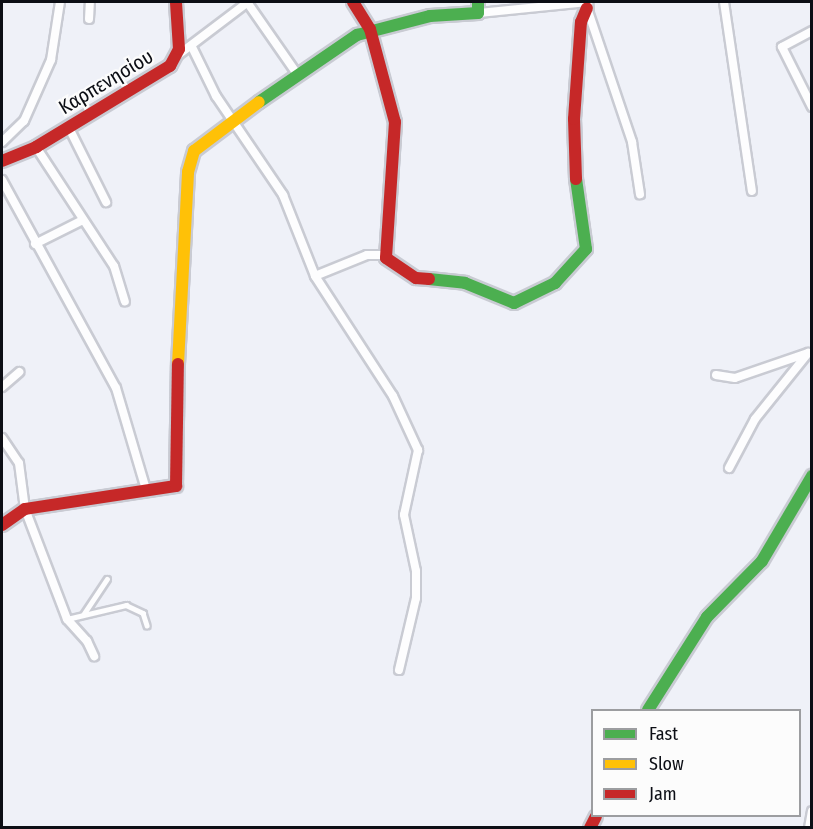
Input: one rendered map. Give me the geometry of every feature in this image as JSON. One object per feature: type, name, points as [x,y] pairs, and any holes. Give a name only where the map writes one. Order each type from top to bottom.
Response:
[{"type":"street","points":[[2,142],[24,121],[51,60],[60,2]]},
{"type":"street","points":[[89,20],[90,2]]},
{"type":"street","name":"Καρπενησίου","points":[[2,161],[36,147],[164,71],[178,55],[176,2]]},
{"type":"street","points":[[178,55],[247,2],[297,74]]},
{"type":"street","points":[[353,2],[370,29],[395,122],[385,255],[391,265],[416,278],[465,283],[514,303],[555,283],[580,261],[587,243],[576,178],[574,119],[581,22],[586,3]]},
{"type":"street","points":[[724,2],[752,191]]},
{"type":"street","points":[[2,525],[25,509],[146,489],[170,489],[177,481],[179,300],[190,160],[203,142],[297,74],[370,29],[478,7],[586,3]]},
{"type":"street","points":[[586,3],[632,142],[640,194]]},
{"type":"street","points":[[812,31],[782,47],[812,107]]},
{"type":"street","points":[[192,46],[234,121],[284,195],[315,276],[393,396],[418,450],[404,515],[416,571],[416,597],[399,670]]},
{"type":"street","points":[[69,128],[106,202]]},
{"type":"street","points":[[36,147],[81,221],[114,267],[125,301]]},
{"type":"street","points":[[2,180],[35,244],[116,388],[146,489]]},
{"type":"street","points":[[35,244],[81,221]]},
{"type":"street","points":[[315,276],[367,255],[385,255]]},
{"type":"street","points":[[716,375],[735,378],[810,353]]},
{"type":"street","points":[[729,468],[755,419],[810,353]]},
{"type":"street","points":[[2,387],[19,372]]},
{"type":"street","points":[[3,441],[20,466],[25,509],[68,619],[87,641],[94,656]]},
{"type":"street","points":[[649,709],[707,617],[762,561],[812,476]]},
{"type":"street","points":[[809,828],[812,811]]},
{"type":"lane","points":[[83,615],[107,579]]},
{"type":"lane","points":[[68,619],[126,605],[143,613],[147,625]]},
{"type":"traffic: fast","points":[[259,102],[357,35],[430,16],[478,13],[478,2]]},
{"type":"traffic: fast","points":[[429,279],[465,283],[514,303],[555,283],[586,249],[576,179]]},
{"type":"traffic: fast","points":[[649,709],[707,617],[762,561],[812,476]]},
{"type":"traffic: slow","points":[[178,364],[188,172],[194,151],[259,102]]},
{"type":"traffic: jam","points":[[2,161],[36,147],[170,66],[179,49],[176,2]]},
{"type":"traffic: jam","points":[[353,2],[370,29],[395,122],[386,258],[416,278],[429,279]]},
{"type":"traffic: jam","points":[[576,179],[574,119],[581,22],[587,8]]},
{"type":"traffic: jam","points":[[2,525],[25,509],[176,486],[178,364]]},
{"type":"traffic: jam","points":[[590,828],[596,817]]}]
